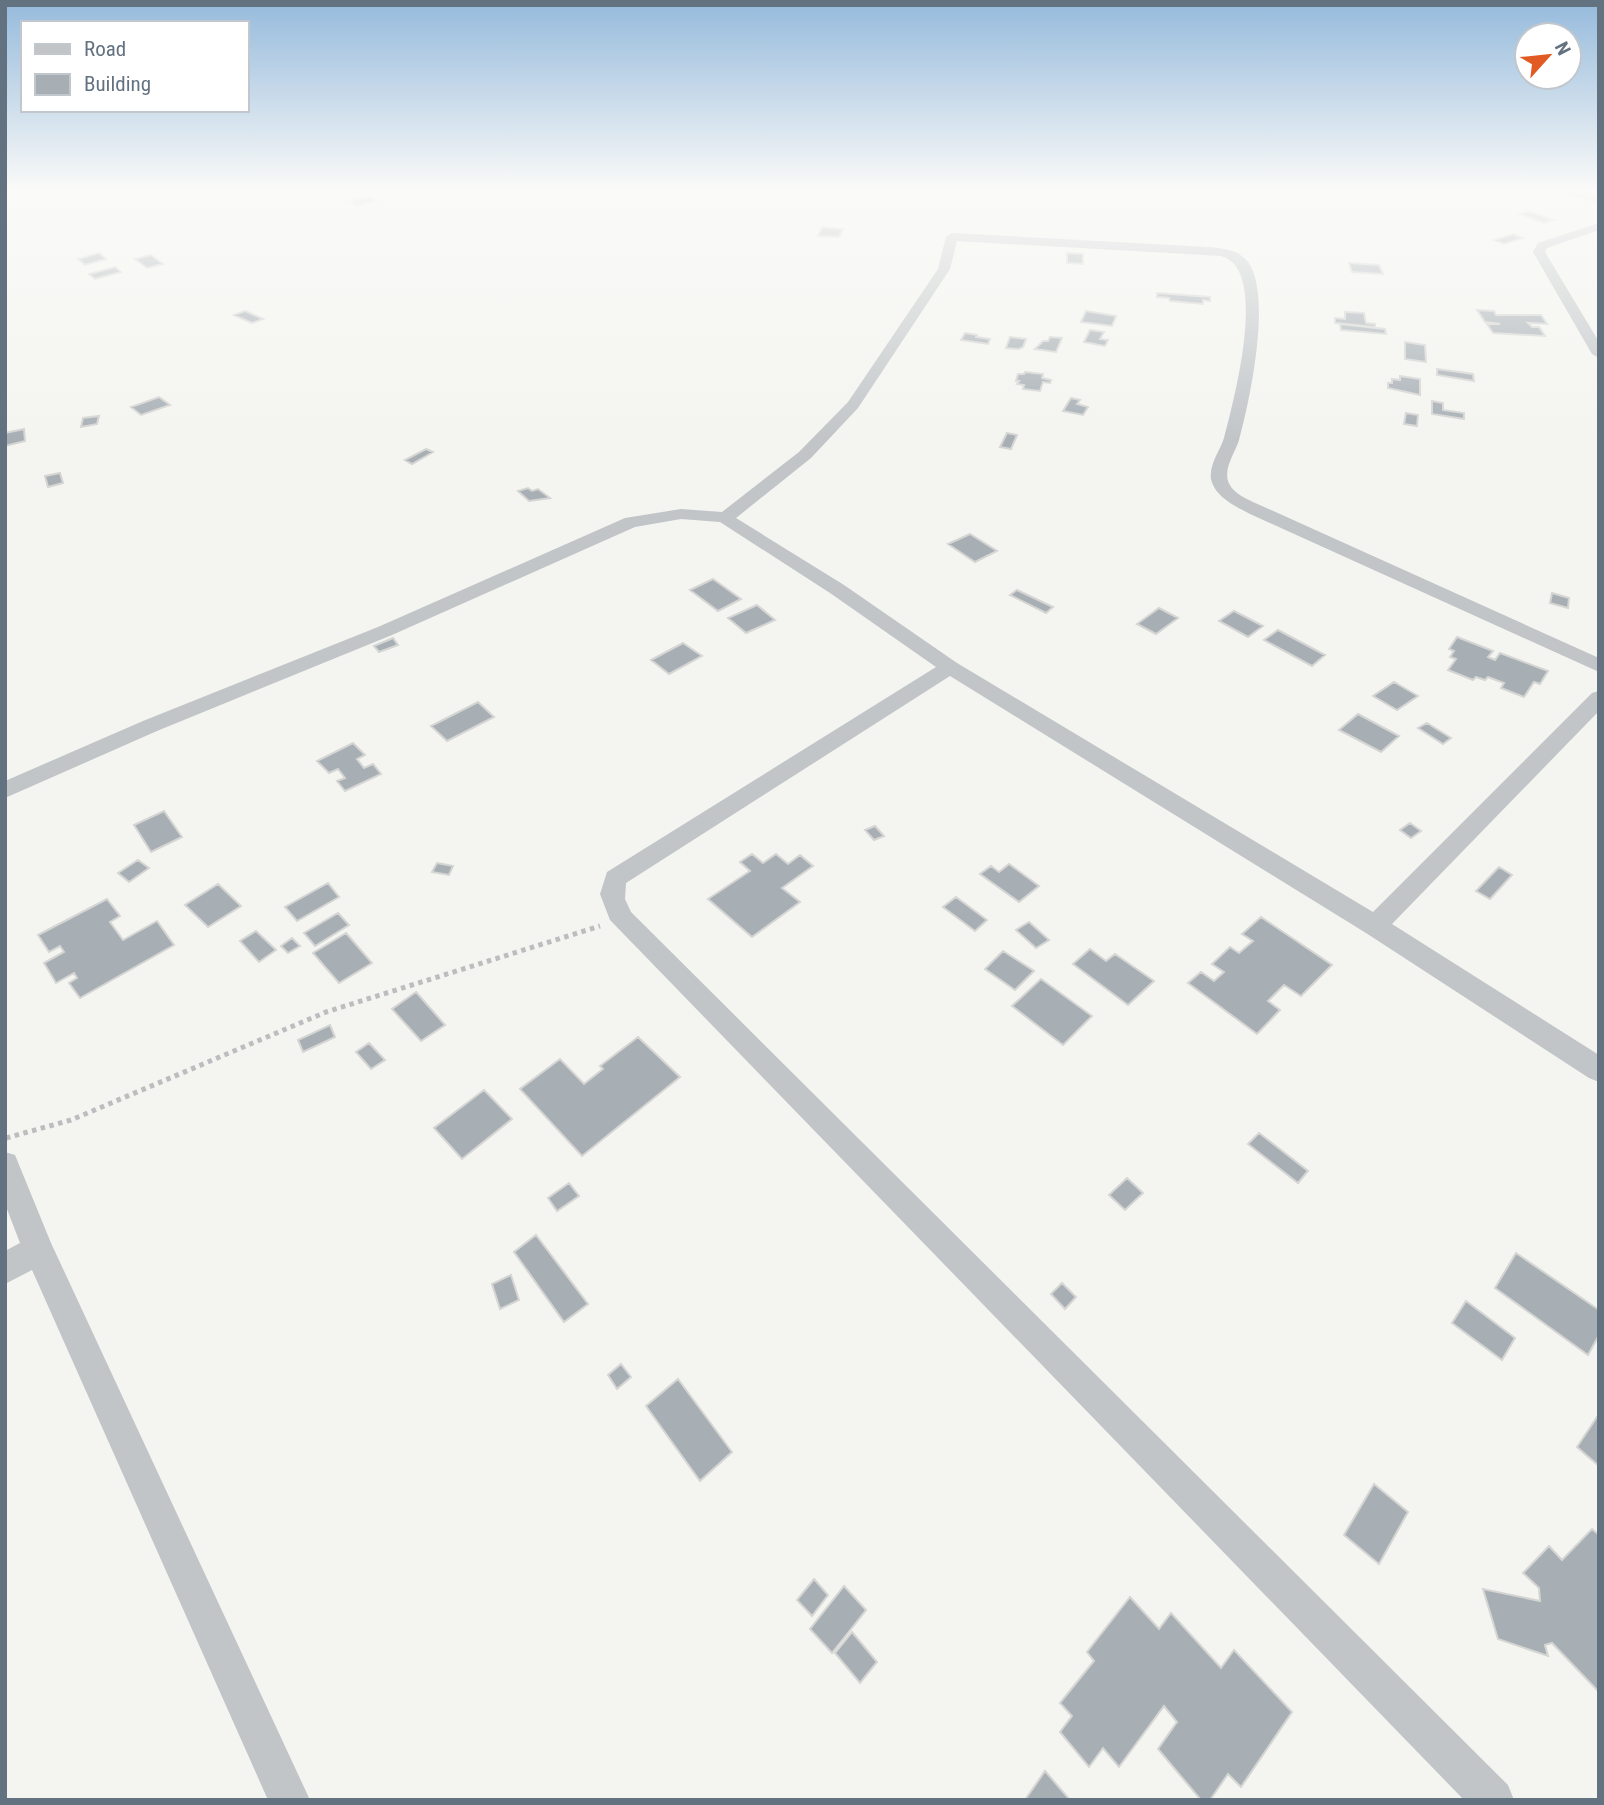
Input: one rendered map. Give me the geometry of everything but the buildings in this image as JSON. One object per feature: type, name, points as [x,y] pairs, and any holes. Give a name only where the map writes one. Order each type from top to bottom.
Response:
[{"type":"street","points":[[725,518],[805,455],[853,405],[942,272]]},
{"type":"street","points":[[1247,272],[1253,302],[1252,340],[1230,442],[1219,475],[1223,487],[1234,499],[1256,510],[1599,666]]},
{"type":"street","points":[[1551,272],[1599,354]]},
{"type":"street","points":[[5,790],[150,726],[385,631],[631,522],[681,514],[703,514],[725,518],[837,589],[950,667],[1375,926],[1599,1070]]},
{"type":"street","points":[[950,667],[615,878],[611,893],[614,907],[622,919],[1493,1800]]},
{"type":"street","points":[[1375,926],[1599,698]]},
{"type":"street","points":[[5,1165],[37,1250],[289,1800]]},
{"type":"street","points":[[5,1269],[37,1250]]},
{"type":"path","points":[[5,1138],[71,1120],[327,1012],[622,919]]}]
